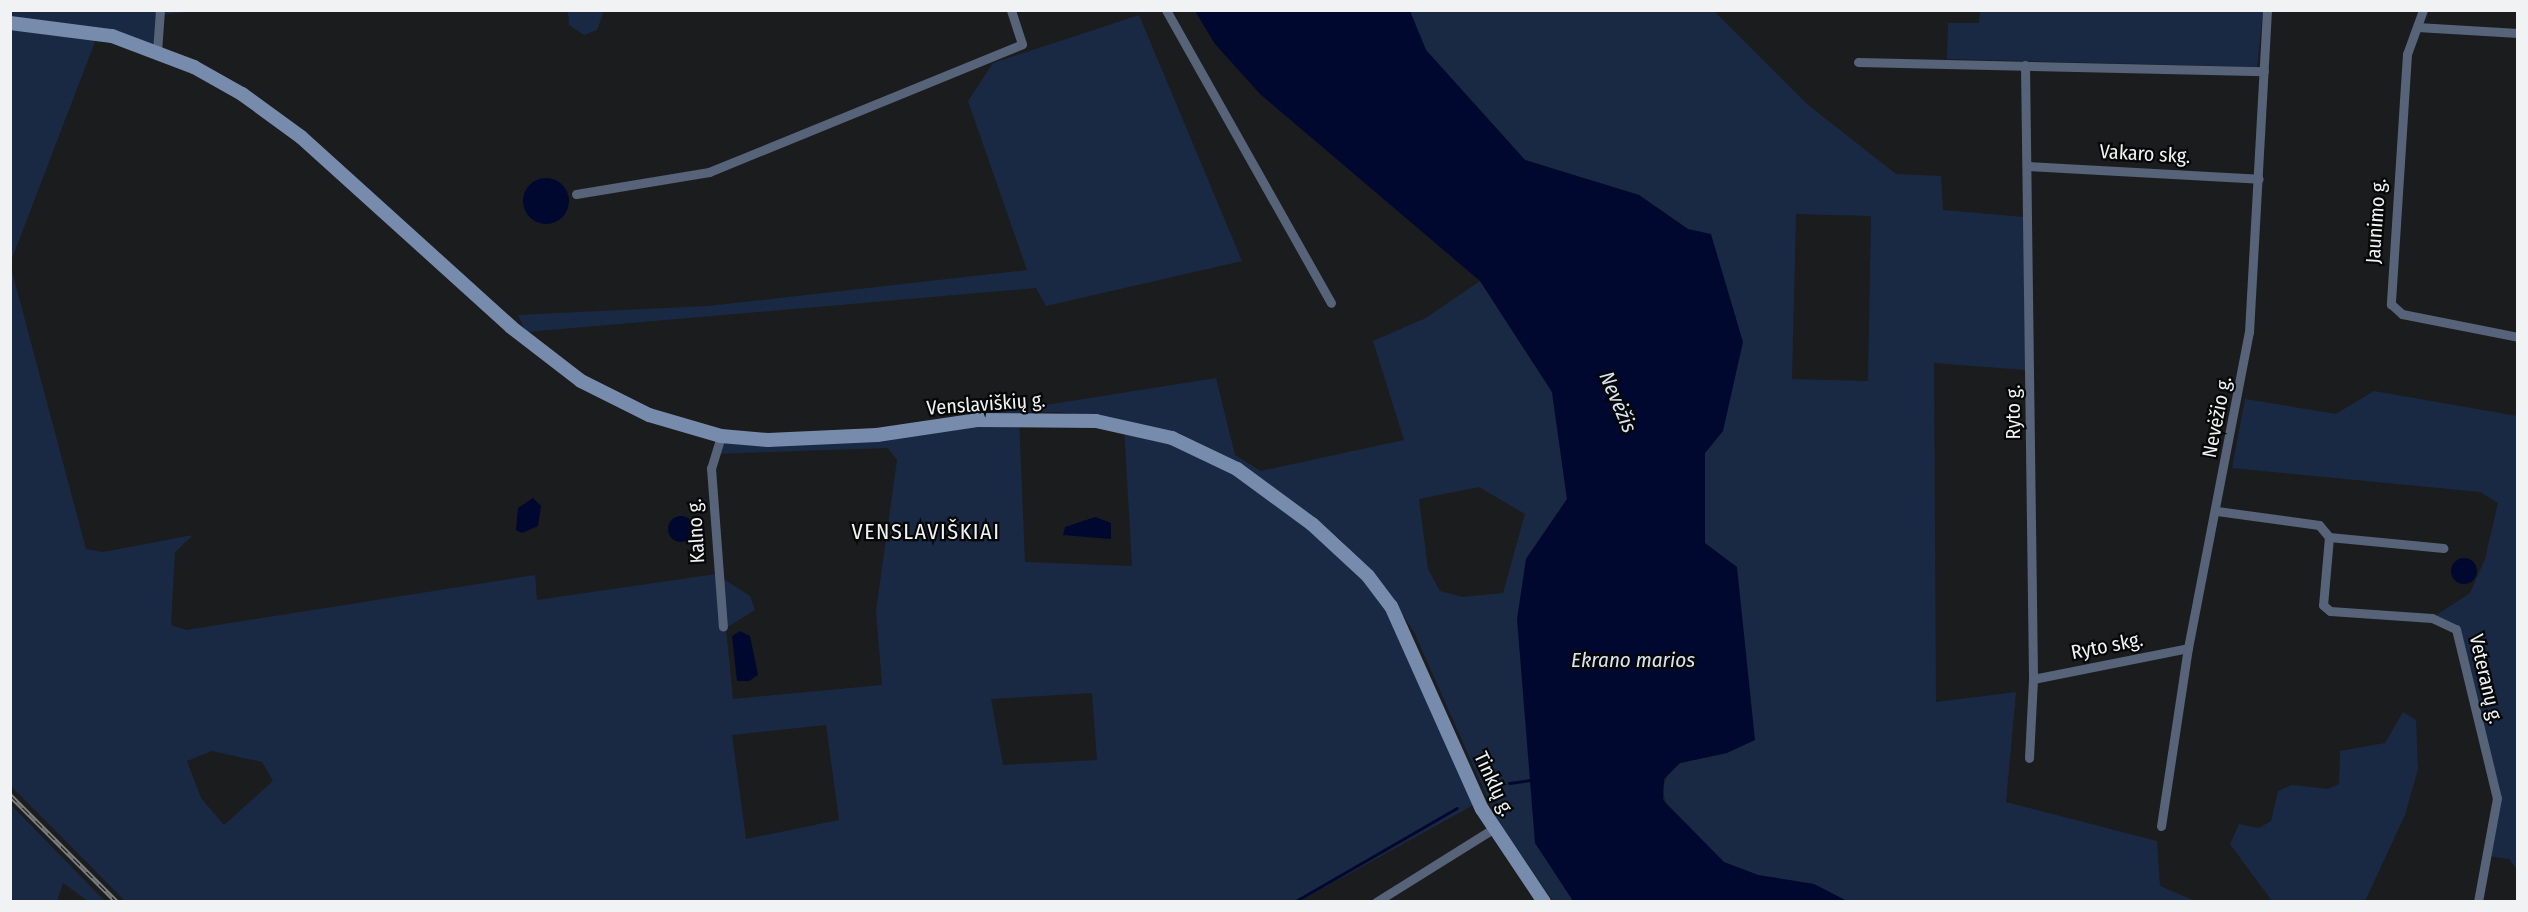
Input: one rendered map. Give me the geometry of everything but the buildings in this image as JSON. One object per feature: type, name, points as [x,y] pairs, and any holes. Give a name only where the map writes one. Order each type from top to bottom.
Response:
[{"type":"main road","name":"Venslaviškių g.","points":[[10,23],[112,36],[157,52],[242,94],[301,137],[511,327],[610,398],[722,436],[807,439],[1039,418],[1096,421],[1172,438],[1237,469],[1280,497],[1359,568],[1396,614],[1426,674]]},
{"type":"main road","name":"Tinklų g.","points":[[1426,674],[1493,829],[1544,902]]},
{"type":"street","points":[[157,52],[160,10]]},
{"type":"street","points":[[576,194],[709,172],[1022,44],[1011,10]]},
{"type":"street","points":[[1166,10],[1331,303]]},
{"type":"street","name":"Nevėžio g.","points":[[2161,826],[2188,648],[2217,511],[2250,332],[2267,10]]},
{"type":"street","name":"Jaunimo g.","points":[[2423,10],[2407,54],[2391,304],[2402,314],[2517,337]]},
{"type":"street","points":[[2417,27],[2517,33]]},
{"type":"street","points":[[1858,62],[2264,71]]},
{"type":"street","name":"Ryto g.","points":[[2025,65],[2030,166],[2032,680],[2029,758]]},
{"type":"street","name":"Vakaro skg.","points":[[2030,166],[2259,179]]},
{"type":"street","name":"Kalno g.","points":[[722,436],[711,468],[723,627]]},
{"type":"street","points":[[2217,511],[2319,525],[2329,537],[2443,548]]},
{"type":"street","name":"Veteranų g.","points":[[2329,537],[2323,605],[2330,611],[2432,618],[2456,629],[2497,798],[2478,902]]},
{"type":"street","name":"Ryto skg.","points":[[2032,680],[2188,648]]},
{"type":"street","points":[[1376,902],[1493,829]]},
{"type":"shaded area","points":[[568,10],[604,11],[597,30],[584,35],[569,25]]},
{"type":"shaded area","points":[[11,11],[197,11],[160,15],[157,52],[98,34],[11,261]]},
{"type":"shaded area","points":[[1410,11],[1714,11],[1808,105],[1896,174],[1941,176],[1943,210],[2024,217],[2026,370],[1934,363],[1936,702],[2016,692],[2006,802],[2157,841],[2160,886],[2195,901],[1847,901],[1814,884],[1758,875],[1724,862],[1668,811],[1662,788],[1670,770],[1680,763],[1727,753],[1705,543],[1705,453],[1723,431],[1688,229],[1639,195],[1525,160],[1426,50]],"holes":[[[1796,214],[1871,216],[1868,381],[1792,379]]]},
{"type":"shaded area","points":[[1980,11],[2263,11],[2257,67],[1947,59],[1948,23],[1979,23]]},
{"type":"shaded area","points":[[1139,15],[1242,261],[1046,306],[1036,288],[526,332],[518,315],[708,306],[1027,270],[968,101],[993,63]]},
{"type":"shaded area","points":[[10,264],[86,549],[103,552],[193,535],[175,552],[171,625],[186,630],[535,575],[537,600],[716,574],[750,596],[755,610],[726,628],[733,699],[882,685],[876,611],[897,460],[888,448],[714,454],[721,436],[768,440],[1019,418],[1025,562],[1132,566],[1124,426],[1148,431],[1280,497],[1391,606],[1475,804],[1300,901],[125,901],[11,786]],"holes":[[[1092,693],[1097,760],[1003,765],[991,699]],[[826,725],[839,820],[746,839],[732,735]],[[212,751],[262,762],[273,781],[224,825],[201,798],[187,761]]]},
{"type":"shaded area","points":[[1480,281],[1552,392],[1567,499],[1526,559],[1535,842],[1573,901],[1553,901],[1497,819],[1414,632],[1392,598],[1340,539],[1228,458],[1112,420],[1059,412],[995,413],[1216,378],[1235,455],[1261,471],[1404,440],[1373,341],[1426,318]],"holes":[[[1479,487],[1525,514],[1503,593],[1462,597],[1440,591],[1428,569],[1419,499]]]},
{"type":"shaded area","points":[[2374,391],[2517,416],[2517,869],[2509,859],[2483,855],[2497,798],[2457,629],[2432,618],[2470,593],[2485,559],[2498,503],[2480,492],[2232,468],[2245,399],[2336,414]]},
{"type":"shaded area","points":[[2403,712],[2416,720],[2418,769],[2405,815],[2365,901],[2272,901],[2230,844],[2239,824],[2259,828],[2271,821],[2278,791],[2292,785],[2328,789],[2339,784],[2340,751],[2385,743]]},
{"type":"shaded area","points":[[11,805],[105,901],[88,901],[63,883],[57,901],[11,901]]},
{"type":"water","name":"Ekrano marios","points":[[1195,11],[1410,11],[1426,50],[1525,160],[1639,195],[1688,229],[1711,234],[1743,342],[1723,431],[1705,453],[1705,543],[1737,567],[1755,740],[1727,753],[1680,763],[1664,779],[1663,800],[1724,862],[1758,875],[1814,884],[1847,901],[1573,901],[1535,843],[1517,619],[1526,559],[1567,499],[1552,392],[1480,281],[1260,94],[1215,44]]},
{"type":"water","points":[[546,178],[562,185],[569,201],[562,217],[546,224],[530,217],[523,201],[530,185]]},
{"type":"water","points":[[533,498],[541,506],[538,526],[522,533],[516,530],[518,508]]},
{"type":"water","points":[[681,516],[690,520],[694,529],[690,538],[681,542],[672,538],[668,529],[672,520]]},
{"type":"water","points":[[1095,517],[1111,523],[1111,539],[1063,535],[1065,527]]},
{"type":"water","points":[[2464,558],[2473,562],[2477,571],[2473,580],[2464,584],[2455,580],[2451,571],[2455,562]]},
{"type":"water","points":[[740,631],[750,636],[758,675],[749,681],[737,681],[732,636]]},
{"type":"waterway","points":[[1509,783],[1530,780]]},
{"type":"waterway","points":[[1294,902],[1457,808]]},
{"type":"railway","points":[[10,795],[117,902]]},
{"type":"district","name":"VENSLAVIŠKIAI","points":[[926,532]]},
{"type":"water label","name":"Nevėžis","points":[[1618,402]]}]
